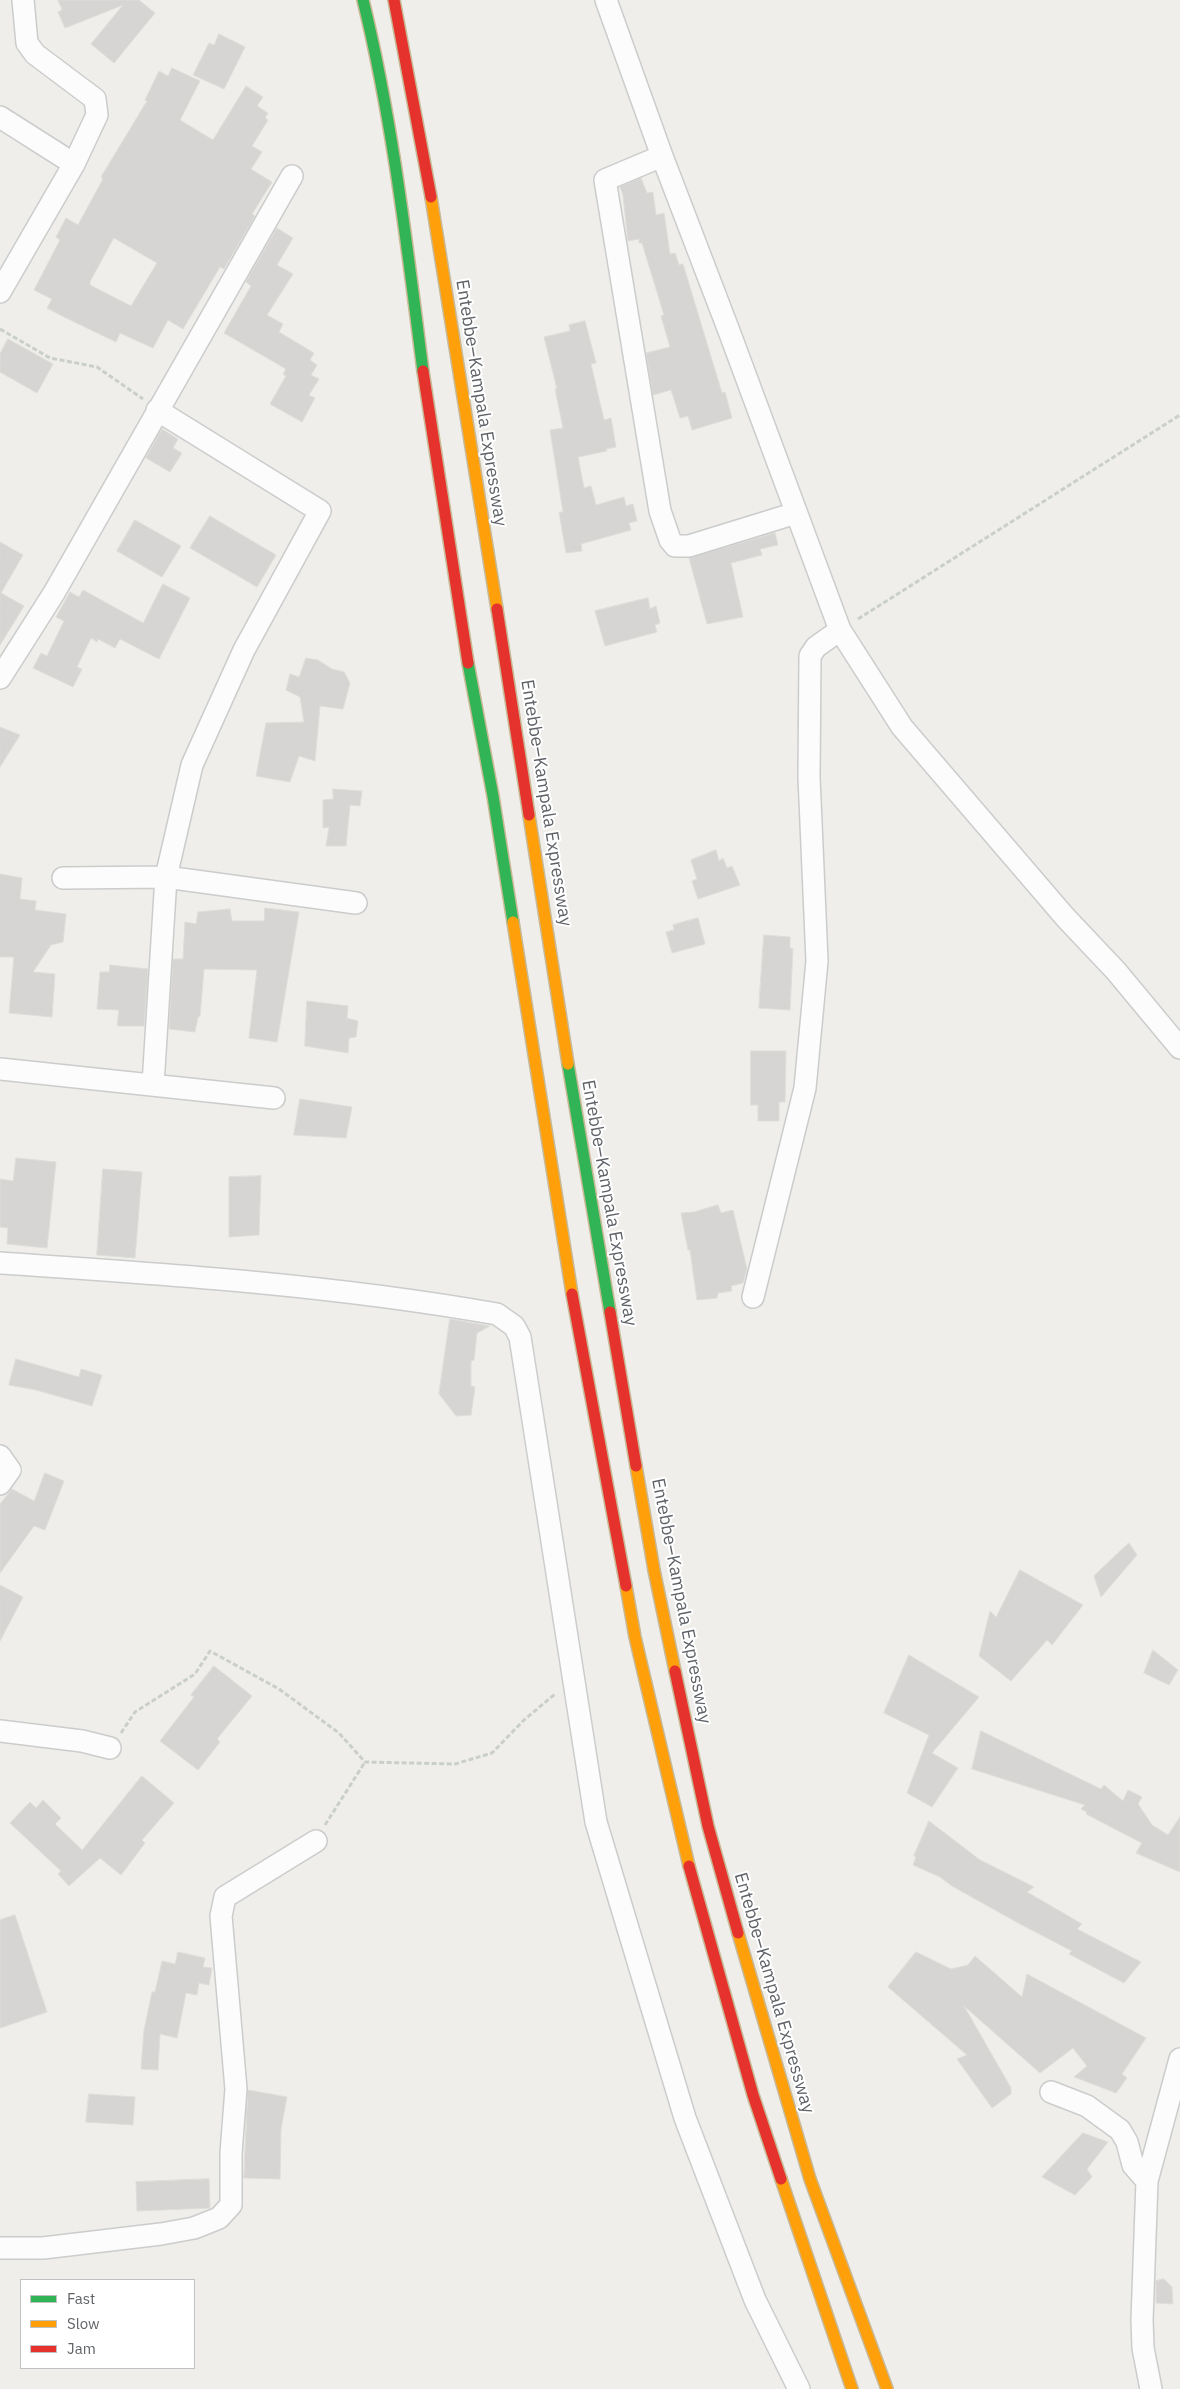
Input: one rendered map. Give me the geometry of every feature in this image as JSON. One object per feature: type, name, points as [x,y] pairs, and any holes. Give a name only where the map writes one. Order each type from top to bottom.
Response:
[{"type":"highway","points":[[363,0],[372,37],[400,205],[428,406],[473,696],[496,816],[575,1314],[635,1637],[679,1828],[753,2095],[852,2389]]},
{"type":"highway","name":"Entebbe–Kampala Expressway","points":[[394,0],[421,138],[507,669],[570,1079],[654,1570],[708,1826],[758,2007],[810,2179],[886,2389]]},
{"type":"street","points":[[0,292],[74,164],[97,115],[95,99],[35,54],[27,43],[23,0]]},
{"type":"street","points":[[606,0],[662,156],[730,331],[840,630],[902,727],[1059,910],[1116,971],[1180,1048]]},
{"type":"street","points":[[0,117],[74,164]]},
{"type":"street","points":[[662,156],[606,180],[660,511],[670,540],[675,546],[688,546],[796,513]]},
{"type":"street","points":[[0,678],[54,593],[292,176]]},
{"type":"street","points":[[153,1084],[166,877],[192,765],[244,650],[320,511],[157,410]]},
{"type":"street","points":[[753,1297],[805,1088],[816,971],[809,777],[810,656],[825,639],[840,630]]},
{"type":"street","points":[[63,878],[166,877],[356,903]]},
{"type":"street","points":[[0,1069],[274,1098]]},
{"type":"street","points":[[0,1263],[220,1278],[369,1294],[497,1314],[514,1326],[520,1337],[596,1822],[685,2118],[756,2300],[799,2389]]},
{"type":"street","points":[[0,1456],[10,1470],[0,1484]]},
{"type":"street","points":[[0,1731],[82,1741],[110,1748]]},
{"type":"street","points":[[0,2248],[43,2248],[161,2234],[194,2228],[219,2218],[231,2205],[231,2153],[236,2089],[221,1916],[225,1897],[316,1841]]},
{"type":"street","points":[[1151,2389],[1143,2348],[1142,2320],[1148,2181],[1180,2059]]},
{"type":"street","points":[[1051,2092],[1087,2106],[1120,2130],[1127,2142],[1133,2166],[1148,2181]]},
{"type":"path","points":[[0,329],[50,358],[97,367],[157,410]]},
{"type":"path","points":[[840,630],[1180,415]]},
{"type":"path","points":[[110,1748],[136,1712],[195,1674],[210,1651],[279,1689],[339,1733],[365,1762],[455,1764],[492,1754],[524,1720],[573,1679]]},
{"type":"path","points":[[316,1841],[365,1762]]},
{"type":"building","points":[[58,0],[139,0],[155,13],[114,63],[91,44],[123,5],[65,28],[58,12],[62,10]]},
{"type":"building","points":[[219,34],[245,47],[224,89],[193,75],[209,43],[214,45]]},
{"type":"building","points":[[172,68],[200,81],[180,120],[213,140],[246,86],[263,97],[257,106],[268,113],[265,118],[268,120],[252,146],[262,152],[251,169],[272,182],[252,214],[255,216],[224,269],[220,267],[183,329],[168,320],[153,348],[120,333],[116,342],[62,316],[47,308],[52,299],[34,290],[60,240],[56,237],[66,218],[78,225],[103,179],[101,177],[147,101],[145,100],[159,71],[168,76]],"holes":[[[114,238],[157,263],[131,306],[90,285]]]},
{"type":"building","points":[[641,178],[647,193],[653,192],[656,215],[664,213],[670,254],[675,253],[679,265],[683,264],[722,393],[725,392],[732,418],[692,430],[688,416],[680,418],[671,390],[653,395],[646,353],[670,347],[661,316],[664,315],[642,243],[639,243],[639,239],[628,241],[623,195],[620,187]]},
{"type":"building","points":[[277,228],[293,238],[277,265],[293,274],[267,315],[283,324],[279,332],[314,353],[310,360],[317,365],[311,375],[319,379],[309,395],[315,398],[302,422],[270,404],[286,376],[283,374],[286,369],[224,333],[251,286],[246,282]]},
{"type":"building","points":[[585,321],[596,363],[591,364],[604,420],[611,418],[616,447],[606,449],[607,451],[578,457],[584,488],[591,486],[596,505],[624,497],[626,506],[633,504],[637,521],[629,523],[631,530],[581,544],[582,551],[566,553],[559,512],[563,512],[550,430],[563,428],[555,389],[557,389],[544,337],[570,331],[569,325]]},
{"type":"building","points":[[8,339],[53,364],[37,393],[0,372],[0,354]]},
{"type":"building","points":[[162,429],[178,439],[173,448],[182,453],[170,472],[146,458]]},
{"type":"building","points":[[210,516],[276,555],[257,587],[190,548]]},
{"type":"building","points":[[135,520],[181,546],[162,577],[117,551]]},
{"type":"building","points":[[775,533],[778,545],[760,549],[762,555],[731,563],[743,617],[707,624],[689,558]]},
{"type":"building","points":[[0,542],[23,555],[1,593],[24,606],[0,645]]},
{"type":"building","points":[[163,584],[190,598],[159,659],[120,639],[115,648],[98,639],[97,642],[91,638],[77,667],[82,669],[73,687],[33,668],[41,653],[47,656],[64,621],[56,617],[70,592],[79,597],[83,590],[143,623]]},
{"type":"building","points":[[648,598],[650,609],[656,606],[660,623],[655,625],[657,632],[605,646],[595,611]]},
{"type":"building","points":[[306,658],[318,660],[332,669],[344,672],[350,683],[343,709],[320,706],[315,761],[299,756],[290,782],[256,776],[266,723],[304,722],[300,697],[286,690],[290,674],[299,677]]},
{"type":"building","points":[[0,727],[20,735],[0,767]]},
{"type":"building","points":[[333,789],[362,791],[360,806],[350,805],[346,846],[326,846],[329,827],[323,828],[323,800],[333,799]]},
{"type":"building","points":[[716,850],[719,861],[723,858],[727,868],[732,866],[740,885],[698,899],[692,881],[697,879],[691,860]]},
{"type":"building","points":[[0,874],[22,878],[20,899],[36,901],[35,910],[66,914],[63,942],[51,945],[33,972],[55,974],[52,1017],[9,1013],[14,957],[0,957]]},
{"type":"building","points":[[265,908],[299,912],[277,1042],[249,1038],[257,970],[204,969],[200,1016],[198,1017],[195,1032],[169,1029],[173,959],[183,959],[185,922],[196,924],[198,912],[230,909],[232,921],[264,921]]},
{"type":"building","points":[[698,918],[705,944],[672,953],[666,932],[674,930],[673,925]]},
{"type":"building","points":[[764,935],[790,937],[790,948],[793,949],[790,1010],[759,1008]]},
{"type":"building","points":[[110,965],[148,969],[144,1026],[117,1026],[119,1010],[97,1009],[100,972],[109,972]]},
{"type":"building","points":[[307,1001],[348,1006],[347,1018],[358,1021],[356,1037],[349,1038],[348,1053],[305,1046]]},
{"type":"building","points":[[751,1051],[786,1051],[785,1102],[779,1102],[779,1121],[758,1121],[758,1105],[751,1105]]},
{"type":"building","points":[[300,1099],[352,1107],[346,1138],[294,1135]]},
{"type":"building","points":[[16,1158],[56,1162],[47,1248],[7,1244],[8,1228],[0,1227],[0,1179],[13,1181]]},
{"type":"building","points":[[103,1169],[142,1172],[135,1258],[97,1255]]},
{"type":"building","points":[[261,1176],[259,1235],[229,1237],[229,1177]]},
{"type":"building","points":[[718,1205],[721,1213],[733,1210],[747,1269],[743,1283],[731,1286],[732,1291],[718,1293],[717,1298],[697,1300],[690,1250],[688,1250],[681,1213],[694,1212]]},
{"type":"building","points":[[450,1319],[490,1326],[477,1333],[474,1360],[471,1361],[471,1386],[475,1387],[471,1415],[456,1416],[439,1394]]},
{"type":"building","points":[[16,1359],[79,1377],[81,1369],[102,1375],[92,1406],[36,1390],[9,1385]]},
{"type":"building","points":[[45,1473],[64,1481],[45,1530],[34,1526],[0,1573],[0,1504],[12,1489],[34,1501]]},
{"type":"building","points":[[1129,1543],[1137,1555],[1101,1597],[1094,1576]]},
{"type":"building","points":[[1020,1570],[1083,1605],[1052,1645],[1047,1640],[1011,1681],[979,1656],[990,1611],[996,1617]]},
{"type":"building","points":[[0,1585],[23,1597],[0,1641]]},
{"type":"building","points":[[1153,1650],[1178,1670],[1169,1685],[1144,1673]]},
{"type":"building","points":[[909,1655],[979,1697],[932,1753],[958,1768],[932,1807],[907,1793],[929,1735],[884,1713]]},
{"type":"building","points":[[214,1666],[252,1696],[217,1739],[220,1742],[198,1770],[160,1741],[194,1697],[191,1695]]},
{"type":"building","points":[[981,1731],[1101,1789],[1104,1785],[1123,1801],[1128,1790],[1142,1797],[1138,1804],[1152,1825],[1168,1835],[1180,1817],[1180,1872],[1136,1853],[1142,1843],[1086,1814],[1087,1812],[1081,1809],[1085,1805],[972,1769]]},
{"type":"building","points":[[142,1776],[174,1803],[142,1840],[145,1843],[121,1875],[100,1858],[69,1886],[58,1874],[61,1871],[10,1823],[30,1802],[36,1808],[43,1800],[61,1818],[55,1824],[82,1850]]},
{"type":"building","points":[[929,1821],[980,1860],[1034,1887],[1027,1892],[1082,1924],[1077,1929],[1141,1962],[1124,1983],[1069,1954],[1072,1951],[952,1886],[940,1877],[913,1865],[916,1857],[914,1856]]},
{"type":"building","points":[[15,1915],[47,2012],[0,2028],[0,1920]]},
{"type":"building","points":[[178,1952],[205,1958],[203,1967],[212,1968],[209,1985],[199,1983],[197,1995],[186,1993],[177,2038],[160,2034],[158,2070],[141,2069],[144,2030],[152,1992],[155,1992],[162,1961],[175,1964]]},
{"type":"building","points":[[916,1952],[951,1969],[968,1965],[975,1956],[1022,1997],[1027,1974],[1146,2038],[1122,2074],[1127,2078],[1116,2093],[1074,2077],[1087,2066],[1073,2048],[1040,2073],[964,2006],[1011,2088],[1011,2094],[992,2108],[957,2059],[967,2055],[888,1987]]},
{"type":"building","points":[[248,2090],[287,2097],[281,2129],[280,2179],[244,2178]]},
{"type":"building","points":[[89,2094],[135,2097],[133,2125],[86,2122]]},
{"type":"building","points":[[1083,2133],[1108,2142],[1087,2169],[1092,2177],[1075,2195],[1042,2177]]},
{"type":"building","points":[[209,2179],[210,2208],[137,2211],[136,2182]]},
{"type":"building","points":[[1164,2279],[1172,2287],[1173,2304],[1156,2303],[1156,2281]]},
{"type":"traffic: fast","points":[[363,0],[374,46],[391,138],[423,371]]},
{"type":"traffic: fast","points":[[468,663],[493,796],[513,922]]},
{"type":"traffic: fast","points":[[568,1064],[610,1312]]},
{"type":"traffic: slow","points":[[431,197],[497,609]]},
{"type":"traffic: slow","points":[[529,815],[568,1064]]},
{"type":"traffic: slow","points":[[513,922],[572,1294]]},
{"type":"traffic: slow","points":[[636,1466],[654,1570],[675,1671]]},
{"type":"traffic: slow","points":[[626,1586],[635,1637],[689,1866]]},
{"type":"traffic: slow","points":[[738,1933],[810,2179],[887,2389]]},
{"type":"traffic: slow","points":[[781,2179],[852,2389]]},
{"type":"traffic: jam","points":[[394,0],[431,197]]},
{"type":"traffic: jam","points":[[423,371],[468,663]]},
{"type":"traffic: jam","points":[[497,609],[529,815]]},
{"type":"traffic: jam","points":[[572,1294],[626,1586]]},
{"type":"traffic: jam","points":[[610,1312],[636,1466]]},
{"type":"traffic: jam","points":[[675,1671],[708,1826],[738,1933]]},
{"type":"traffic: jam","points":[[689,1866],[753,2095],[781,2179]]}]
